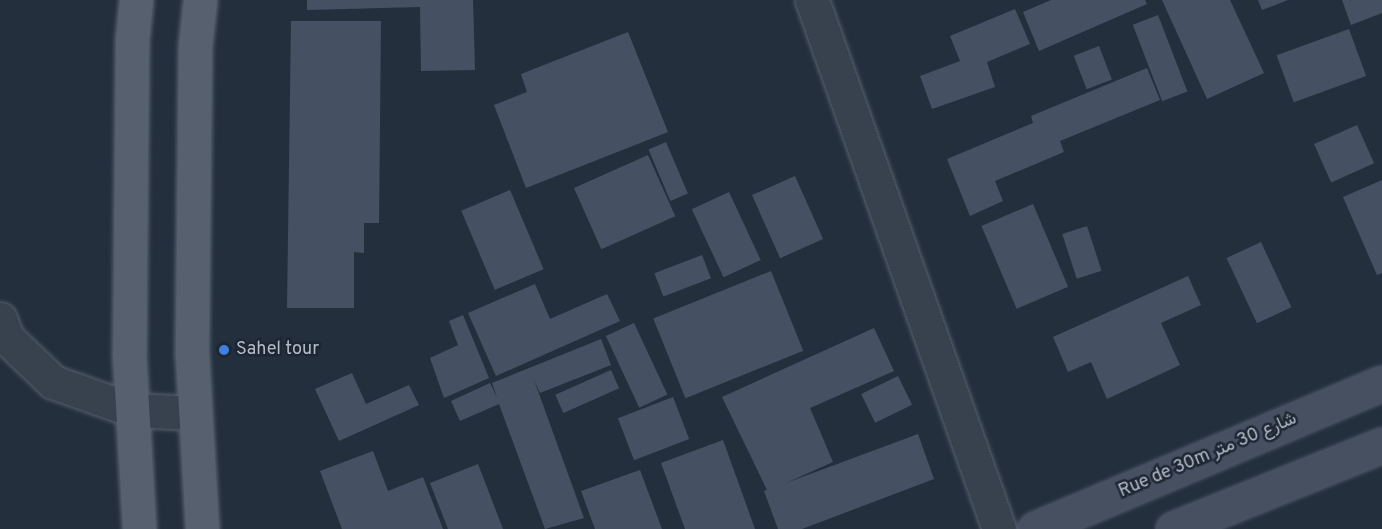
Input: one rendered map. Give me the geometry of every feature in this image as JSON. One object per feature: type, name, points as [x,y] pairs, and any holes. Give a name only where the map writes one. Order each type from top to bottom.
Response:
[{"type":"main road","points":[[136,0],[132,40],[129,318],[139,529]]},
{"type":"main road","points":[[200,0],[195,57],[192,355],[202,529]]},
{"type":"street","points":[[812,0],[999,529]]},
{"type":"street","points":[[0,319],[7,338],[53,382],[132,410],[195,413]]},
{"type":"street","name":"Rue de 30m شارع 30 متر","points":[[1035,529],[1382,383]]},
{"type":"street","points":[[1173,529],[1382,445]]},
{"type":"building","points":[[307,0],[473,0],[475,70],[421,71],[420,7],[307,10]]},
{"type":"building","points":[[1051,0],[1145,0],[1147,4],[1039,51],[1023,12]]},
{"type":"building","points":[[1162,0],[1230,0],[1264,73],[1207,99]]},
{"type":"building","points":[[1258,0],[1288,0],[1262,10]]},
{"type":"building","points":[[1342,0],[1382,0],[1382,13],[1351,25]]},
{"type":"building","points":[[1015,9],[1030,44],[987,62],[995,87],[932,109],[920,76],[960,61],[950,36]]},
{"type":"building","points":[[1158,15],[1187,92],[1162,101],[1133,25]]},
{"type":"building","points":[[291,21],[381,21],[379,223],[364,223],[364,253],[354,252],[354,308],[287,308]]},
{"type":"building","points":[[1349,29],[1366,76],[1294,102],[1277,55]]},
{"type":"building","points":[[628,32],[668,132],[526,188],[494,105],[527,92],[521,74]]},
{"type":"building","points":[[1099,46],[1112,80],[1087,89],[1074,56]]},
{"type":"building","points":[[1147,68],[1160,100],[1060,141],[1064,152],[995,181],[1003,201],[970,216],[947,159],[1033,123],[1031,116]]},
{"type":"building","points":[[1357,125],[1374,163],[1331,182],[1314,144]]},
{"type":"building","points":[[666,142],[688,194],[670,201],[649,149]]},
{"type":"building","points":[[648,155],[675,216],[601,249],[574,188]]},
{"type":"building","points":[[795,176],[823,239],[780,258],[752,195]]},
{"type":"building","points":[[1382,180],[1382,273],[1377,275],[1343,197]]},
{"type":"building","points":[[510,190],[544,269],[495,290],[461,211]]},
{"type":"building","points":[[729,192],[761,260],[724,277],[692,209]]},
{"type":"building","points":[[1033,204],[1068,287],[1017,309],[981,226]]},
{"type":"building","points":[[1087,226],[1102,271],[1077,279],[1062,234]]},
{"type":"building","points":[[1261,242],[1291,307],[1257,323],[1227,258]]},
{"type":"building","points":[[702,255],[711,278],[663,297],[654,273]]},
{"type":"building","points":[[771,271],[803,351],[685,398],[653,319]]},
{"type":"building","points":[[1188,276],[1201,305],[1161,323],[1180,365],[1107,399],[1091,362],[1068,372],[1053,337]]},
{"type":"building","points":[[535,284],[550,319],[607,294],[620,321],[496,376],[468,313]]},
{"type":"building","points":[[463,315],[489,378],[444,398],[430,358],[458,345],[449,321]]},
{"type":"building","points":[[634,323],[667,395],[639,408],[606,336]]},
{"type":"building","points":[[874,328],[894,371],[810,408],[833,462],[786,483],[918,434],[934,479],[802,529],[778,529],[764,491],[767,490],[722,397]]},
{"type":"building","points":[[601,339],[611,365],[540,393],[534,380],[584,518],[545,529],[499,404],[460,421],[451,401],[490,383],[497,397],[492,383]]},
{"type":"building","points":[[611,370],[619,388],[563,413],[555,395]]},
{"type":"building","points":[[352,373],[366,404],[409,385],[419,405],[339,441],[315,389]]},
{"type":"building","points":[[898,376],[912,405],[875,423],[861,394]]},
{"type":"building","points":[[673,397],[689,439],[634,460],[618,418]]},
{"type":"building","points":[[723,440],[755,529],[685,529],[661,463]]},
{"type":"building","points":[[373,451],[388,491],[423,477],[443,529],[342,529],[320,471]]},
{"type":"building","points":[[478,464],[503,529],[448,529],[430,483]]},
{"type":"building","points":[[640,470],[662,529],[595,529],[581,491]]},
{"type":"place","name":"Sahel tour","points":[[224,350]]}]
